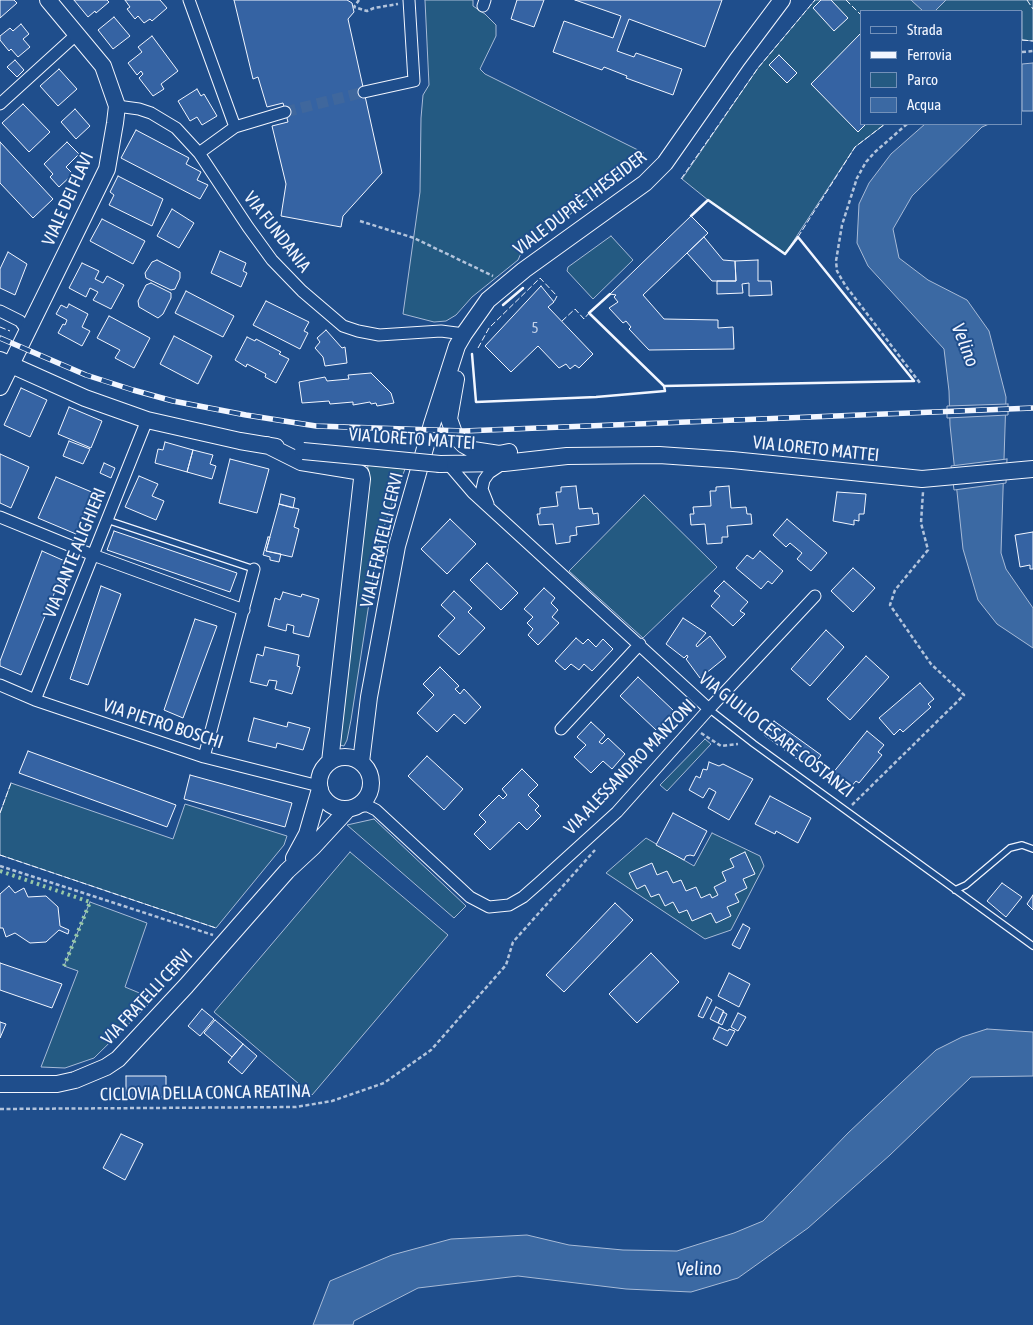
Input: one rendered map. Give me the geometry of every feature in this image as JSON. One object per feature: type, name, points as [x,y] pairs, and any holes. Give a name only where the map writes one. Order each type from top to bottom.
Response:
[{"type":"street","name":"VIALE DEI FLAVI","points":[[3,370],[107,169],[117,106],[112,87],[103,66],[48,0]]},
{"type":"street","points":[[189,0],[235,127]]},
{"type":"street","name":"VIALE DUPRÈ THESEIDER","points":[[464,334],[488,300],[524,270],[645,183],[665,163],[782,0]]},
{"type":"street","points":[[364,92],[414,81],[409,1]]},
{"type":"street","points":[[0,104],[77,34]]},
{"type":"street","name":"VIA FUNDANIA","points":[[117,106],[139,109],[167,121],[176,128],[199,153],[272,260],[302,291],[343,326],[358,331],[379,334],[441,331],[464,334]]},
{"type":"street","points":[[199,153],[235,127],[285,112]]},
{"type":"street","points":[[524,270],[488,310],[470,341],[454,384],[451,426],[458,440],[473,450],[499,454],[539,448],[567,456]]},
{"type":"street","points":[[0,311],[27,324]]},
{"type":"street","name":"VIALE FRATELLI CERVI","points":[[360,762],[368,697],[397,546],[432,424],[457,346],[464,334]]},
{"type":"street","name":"VIA LORETO MATTEI","points":[[3,370],[148,420],[240,441],[303,451],[444,464],[504,463],[567,456],[669,456],[732,460],[924,485],[1026,470]]},
{"type":"street","name":"VIA DANTE ALIGHIERI","points":[[35,700],[148,420]]},
{"type":"street","points":[[267,445],[301,462],[356,471],[361,474],[362,479],[330,762]]},
{"type":"street","points":[[488,505],[482,489],[484,480],[489,473],[504,463]]},
{"type":"street","name":"VIA GIULIO CESARE COSTANZI","points":[[444,464],[709,709]]},
{"type":"street","points":[[0,518],[93,555],[244,610]]},
{"type":"street","points":[[204,757],[254,570]]},
{"type":"street","name":"VIA ALESSANDRO MANZONI","points":[[353,807],[368,806],[376,810],[470,897],[489,907],[508,905],[523,897],[617,812],[709,709],[816,596]]},
{"type":"street","points":[[561,729],[640,644]]},
{"type":"street","name":"VIA PIETRO BOSCHI","points":[[0,685],[35,700],[204,757],[320,787]]},
{"type":"street","points":[[337,758],[353,758],[360,762],[367,768],[372,784],[366,800],[353,807],[340,809],[332,806],[326,801],[320,787],[320,776],[323,768],[337,758]]},
{"type":"street","name":"VIA FRATELLI CERVI","points":[[287,871],[307,834],[320,787]]},
{"type":"street","name":"VIA FRATELLI CERVI","points":[[0,1084],[57,1084],[76,1080],[106,1067],[118,1059],[287,871],[353,807]]},
{"type":"lane","points":[[107,520],[254,570]]},
{"type":"lane","name":"VIA GIULIO CESARE COSTANZI","points":[[709,709],[754,744],[1033,946]]},
{"type":"lane","points":[[955,890],[966,885],[1010,848],[1022,845],[1033,849]]},
{"type":"path","points":[[359,0],[354,7],[367,11],[409,1]]},
{"type":"path","points":[[906,125],[874,152],[857,178],[842,225],[836,261],[837,271],[845,285],[920,383]]},
{"type":"path","points":[[360,221],[414,238],[508,283]]},
{"type":"path","points":[[846,811],[964,695],[931,664],[890,605],[895,590],[928,550],[921,523],[924,485]]},
{"type":"path","points":[[695,740],[702,733],[720,746],[754,744]]},
{"type":"path","name":"CICLOVIA DELLA CONCA REATINA","points":[[0,1109],[296,1107],[332,1101],[384,1083],[431,1050],[506,965],[513,942],[597,847]]},
{"type":"path","points":[[0,866],[226,939]]},
{"type":"green space","points":[[425,0],[473,0],[473,6],[496,25],[496,36],[480,69],[485,74],[644,153],[611,183],[522,251],[518,260],[472,297],[456,315],[446,321],[434,322],[403,314],[420,192],[423,95],[429,85]]},
{"type":"green space","points":[[815,0],[1033,0],[1033,41],[1023,40],[1023,10],[860,10],[860,125],[884,125],[855,147],[785,254],[708,200],[682,179],[758,68]]},
{"type":"green space","points":[[611,236],[633,260],[593,299],[567,271],[568,267]]},
{"type":"green space","points":[[368,465],[405,469],[378,545],[351,720],[344,746],[340,745]]},
{"type":"green space","points":[[644,495],[717,567],[643,638],[569,571]]},
{"type":"green space","points":[[705,739],[711,744],[667,791],[660,785]]},
{"type":"green space","points":[[11,783],[173,839],[185,804],[287,836],[284,845],[216,928],[0,855],[0,813]]},
{"type":"green space","points":[[374,819],[466,906],[454,918],[347,825]]},
{"type":"green space","points":[[712,833],[760,856],[764,866],[731,930],[705,939],[606,873],[646,838],[694,866]]},
{"type":"green space","points":[[350,852],[448,935],[312,1095],[214,1012]]},
{"type":"green space","points":[[90,902],[147,923],[125,987],[154,999],[94,1058],[65,1068],[41,1067],[78,971],[64,966]]},
{"type":"water","points":[[911,0],[946,0],[936,10],[922,10]]},
{"type":"water","points":[[1033,63],[1033,111],[1023,111],[1023,64]]},
{"type":"water","name":"Velino","points":[[924,125],[987,125],[982,127],[912,196],[893,229],[899,258],[928,280],[967,300],[989,331],[1006,397],[1001,553],[1006,569],[1033,608],[1033,648],[997,624],[978,600],[963,549],[944,349],[868,266],[857,243],[859,204],[869,183],[891,154]]},
{"type":"water","name":"Velino","points":[[987,1029],[1033,1032],[1033,1076],[971,1077],[890,1155],[808,1228],[738,1278],[691,1292],[626,1289],[518,1276],[418,1288],[354,1321],[353,1325],[313,1325],[330,1281],[392,1255],[451,1239],[527,1235],[569,1245],[623,1250],[677,1251],[734,1233],[763,1221],[848,1133],[936,1050],[962,1037]]},
{"type":"pier","points":[[1008,404],[1008,415],[947,418],[947,406]]},
{"type":"pier","points":[[1007,459],[1006,483],[954,490],[951,466]]},
{"type":"building","points":[[0,0],[14,0],[17,3],[0,18]]},
{"type":"building","points":[[74,0],[107,0],[109,2],[88,17]]},
{"type":"building","points":[[125,0],[160,0],[167,8],[152,21],[150,19],[144,23],[138,16],[135,19],[127,9],[130,7]]},
{"type":"building","points":[[234,0],[347,0],[352,3],[354,12],[348,19],[382,173],[343,216],[341,227],[281,216],[286,184],[272,126],[288,122],[283,103],[267,107],[258,77],[253,79]]},
{"type":"building","points":[[517,0],[544,0],[534,27],[511,19]]},
{"type":"building","points":[[575,0],[722,0],[705,47],[629,19],[617,51],[634,57],[636,53],[682,69],[673,95],[626,78],[627,76],[604,67],[602,70],[553,52],[564,21],[613,38],[621,16]]},
{"type":"building","points":[[821,0],[831,0],[848,18],[834,31],[813,8]]},
{"type":"building","points":[[114,17],[130,36],[113,49],[98,30]]},
{"type":"building","points":[[21,24],[29,34],[23,39],[30,47],[18,57],[11,49],[9,51],[0,40],[0,36],[10,28],[13,31]]},
{"type":"building","points":[[860,34],[860,125],[865,125],[858,132],[811,84]]},
{"type":"building","points":[[152,36],[178,71],[161,84],[164,89],[153,96],[139,78],[143,74],[141,71],[137,75],[128,63],[142,52],[138,47]]},
{"type":"building","points":[[779,55],[797,73],[787,83],[769,65]]},
{"type":"building","points":[[15,60],[24,70],[17,77],[7,67]]},
{"type":"building","points":[[59,69],[77,89],[58,106],[40,86]]},
{"type":"building","points":[[197,89],[201,96],[204,94],[217,116],[202,125],[197,117],[190,121],[178,101]]},
{"type":"building","points":[[23,104],[50,132],[29,152],[2,123]]},
{"type":"building","points":[[75,109],[90,126],[76,139],[61,122]]},
{"type":"building","points":[[136,130],[189,158],[186,164],[201,172],[197,180],[208,185],[200,199],[121,158]]},
{"type":"building","points":[[0,142],[53,199],[33,218],[0,183]]},
{"type":"building","points":[[67,142],[79,154],[66,167],[73,174],[59,187],[50,177],[53,174],[44,164]]},
{"type":"building","points":[[118,176],[163,199],[152,226],[109,205],[114,195],[110,192]]},
{"type":"building","points":[[172,209],[194,223],[179,248],[157,236]]},
{"type":"building","points":[[691,216],[708,233],[643,295],[664,319],[718,320],[718,328],[733,327],[734,349],[649,350],[629,329],[631,327],[626,321],[623,323],[609,308],[618,302],[614,297],[616,295],[610,294]]},
{"type":"building","points":[[102,219],[145,241],[133,264],[90,241]]},
{"type":"building","points":[[704,237],[723,260],[735,261],[736,281],[712,281],[687,253]]},
{"type":"building","points":[[220,251],[246,263],[243,271],[247,273],[241,287],[211,273]]},
{"type":"building","points":[[8,252],[27,264],[15,295],[0,288],[0,269]]},
{"type":"building","points":[[157,260],[180,272],[180,278],[175,289],[171,290],[146,278],[145,273],[152,262]]},
{"type":"building","points":[[758,260],[758,281],[771,281],[772,295],[749,296],[749,283],[742,284],[743,293],[717,294],[717,281],[736,281],[735,261]]},
{"type":"building","points":[[82,263],[99,271],[95,279],[103,283],[107,276],[124,285],[111,309],[93,300],[98,292],[90,288],[86,297],[69,288]]},
{"type":"building","points":[[151,283],[171,293],[171,298],[163,314],[158,318],[139,307],[138,301],[146,285]]},
{"type":"building","points":[[541,286],[554,302],[548,307],[593,354],[579,368],[575,365],[570,369],[566,364],[559,368],[538,346],[511,372],[485,346]]},
{"type":"building","points":[[186,291],[234,316],[223,337],[175,313]]},
{"type":"building","points":[[266,301],[309,322],[304,331],[308,333],[300,349],[253,325]]},
{"type":"building","points":[[69,304],[88,314],[82,327],[90,331],[82,346],[58,333],[67,320],[56,314],[61,305],[67,308]]},
{"type":"building","points":[[109,316],[150,338],[134,368],[115,358],[120,350],[97,338]]},
{"type":"building","points":[[326,330],[342,348],[345,347],[347,363],[325,366],[323,357],[315,348],[320,342],[317,338]]},
{"type":"building","points":[[174,336],[212,356],[198,384],[160,364]]},
{"type":"building","points":[[247,337],[255,341],[256,339],[281,352],[279,354],[289,359],[276,383],[265,377],[266,374],[247,364],[246,367],[235,360]]},
{"type":"building","points":[[371,373],[391,393],[394,403],[377,406],[376,403],[371,404],[370,402],[353,405],[353,402],[330,404],[329,401],[302,403],[299,382],[325,377],[327,381],[349,379],[348,375]]},
{"type":"building","points":[[21,388],[47,400],[30,437],[4,425]]},
{"type":"building","points":[[69,407],[102,421],[91,448],[58,434]]},
{"type":"building","points":[[69,441],[90,449],[83,464],[63,456]]},
{"type":"building","points":[[165,442],[193,450],[187,472],[155,463],[158,449],[163,450]]},
{"type":"building","points":[[193,450],[213,455],[210,464],[216,466],[212,479],[187,472]]},
{"type":"building","points":[[0,454],[29,467],[11,508],[0,503]]},
{"type":"building","points":[[230,459],[269,469],[257,513],[219,503]]},
{"type":"building","points":[[104,463],[115,468],[111,478],[100,473]]},
{"type":"building","points":[[139,476],[158,484],[152,496],[164,501],[156,520],[125,507]]},
{"type":"building","points":[[56,477],[94,493],[76,534],[38,518]]},
{"type":"building","points":[[576,486],[579,509],[592,508],[593,514],[598,513],[599,524],[576,527],[577,535],[570,536],[570,542],[556,544],[553,524],[539,525],[537,514],[540,514],[540,508],[558,506],[556,492],[561,492],[561,487]]},
{"type":"building","points":[[729,486],[731,508],[746,507],[747,514],[751,514],[752,524],[727,526],[728,537],[722,537],[722,543],[707,544],[705,524],[691,525],[690,514],[694,514],[693,507],[711,506],[710,491],[716,491],[716,487]]},
{"type":"building","points":[[837,492],[866,494],[864,514],[859,514],[859,521],[854,520],[854,525],[833,521]]},
{"type":"building","points":[[281,494],[295,498],[293,508],[279,504]]},
{"type":"building","points":[[279,504],[299,509],[294,527],[299,529],[292,557],[266,551]]},
{"type":"building","points":[[450,519],[476,544],[447,574],[421,549]]},
{"type":"building","points":[[787,519],[827,553],[811,571],[797,559],[802,553],[790,543],[786,547],[773,535]]},
{"type":"building","points":[[114,531],[237,573],[230,592],[107,550]]},
{"type":"building","points":[[1033,532],[1033,569],[1030,569],[1030,565],[1020,567],[1015,535]]},
{"type":"building","points":[[268,537],[270,537],[266,551],[281,554],[279,562],[270,560],[270,557],[263,555]]},
{"type":"building","points":[[42,551],[67,562],[21,675],[0,666],[0,661]]},
{"type":"building","points":[[760,551],[783,571],[772,584],[768,581],[761,589],[736,568],[747,555],[753,559]]},
{"type":"building","points":[[487,563],[518,593],[501,610],[470,580]]},
{"type":"building","points":[[853,568],[875,588],[853,612],[831,591]]},
{"type":"building","points":[[724,581],[748,602],[740,611],[745,614],[733,626],[711,606],[720,596],[714,591]]},
{"type":"building","points":[[101,586],[121,594],[88,685],[70,679]]},
{"type":"building","points":[[544,588],[555,598],[551,603],[558,610],[552,617],[559,623],[538,645],[528,635],[533,629],[527,623],[533,617],[524,609]]},
{"type":"building","points":[[454,591],[472,608],[468,612],[485,628],[459,655],[438,636],[455,618],[441,605]]},
{"type":"building","points":[[283,592],[301,597],[302,594],[319,599],[309,637],[293,633],[294,626],[287,624],[286,631],[268,626],[275,598],[280,600]]},
{"type":"building","points":[[683,618],[706,633],[696,645],[697,647],[710,636],[726,657],[700,678],[686,659],[687,655],[684,658],[666,644]]},
{"type":"building","points":[[195,619],[217,626],[183,718],[164,710]]},
{"type":"building","points":[[826,630],[844,647],[810,686],[791,669]]},
{"type":"building","points":[[576,638],[583,644],[588,639],[596,647],[603,639],[613,649],[592,671],[584,664],[579,670],[571,664],[565,670],[555,661]]},
{"type":"building","points":[[265,647],[299,655],[297,666],[300,667],[292,694],[275,689],[277,681],[269,680],[267,686],[250,682],[257,654],[263,656]]},
{"type":"building","points":[[866,656],[889,677],[850,720],[827,699]]},
{"type":"building","points":[[440,667],[459,686],[455,689],[460,694],[464,689],[481,707],[465,724],[454,714],[437,732],[417,713],[434,695],[423,684]]},
{"type":"building","points":[[638,677],[674,711],[656,730],[620,696]]},
{"type":"building","points":[[920,683],[934,699],[928,704],[931,707],[903,732],[900,729],[894,735],[879,718]]},
{"type":"building","points":[[254,718],[287,727],[288,722],[310,728],[303,750],[277,743],[276,748],[248,741]]},
{"type":"building","points":[[774,721],[821,755],[811,769],[764,735]]},
{"type":"building","points":[[591,722],[605,735],[599,742],[602,744],[608,738],[625,754],[612,769],[603,761],[591,773],[574,757],[586,745],[577,737]]},
{"type":"building","points":[[867,731],[884,745],[878,752],[882,755],[859,783],[856,781],[850,788],[832,774]]},
{"type":"building","points":[[28,751],[176,805],[167,827],[19,773]]},
{"type":"building","points":[[427,756],[463,789],[444,810],[408,776]]},
{"type":"building","points":[[709,762],[719,766],[723,764],[753,779],[729,820],[708,808],[716,792],[709,788],[703,798],[689,790],[696,776],[700,778],[703,769],[707,770]]},
{"type":"building","points":[[522,769],[538,785],[528,795],[539,806],[535,810],[541,816],[527,830],[519,822],[490,850],[474,834],[486,822],[479,815],[499,795],[503,799],[507,795],[502,789]]},
{"type":"building","points":[[190,775],[292,803],[285,827],[184,799]]},
{"type":"building","points":[[770,796],[811,818],[798,843],[776,831],[775,834],[755,824]]},
{"type":"building","points":[[673,813],[707,831],[694,856],[686,856],[684,860],[656,845]]},
{"type":"building","points":[[745,852],[755,874],[743,879],[747,888],[735,894],[739,902],[727,907],[731,916],[716,923],[711,913],[692,921],[687,910],[679,913],[673,902],[665,906],[659,894],[651,897],[645,885],[637,889],[629,873],[652,863],[657,875],[667,871],[673,883],[681,880],[686,891],[696,887],[701,898],[710,894],[712,898],[718,895],[714,887],[726,881],[722,872],[734,867],[730,859]]},
{"type":"building","points":[[1002,883],[1022,897],[1006,917],[987,901]]},
{"type":"building","points":[[9,886],[15,893],[24,888],[28,897],[46,896],[58,907],[60,926],[69,930],[68,934],[59,930],[46,942],[30,943],[15,933],[6,937],[3,928],[0,928],[0,894]]},
{"type":"building","points":[[1033,895],[1033,910],[1027,904]]},
{"type":"building","points":[[615,903],[633,920],[564,992],[546,975]]},
{"type":"building","points":[[743,924],[750,928],[740,949],[732,945]]},
{"type":"building","points":[[651,953],[679,982],[637,1023],[609,994]]},
{"type":"building","points":[[0,963],[62,984],[52,1008],[0,990]]},
{"type":"building","points":[[729,973],[750,984],[739,1007],[718,996]]},
{"type":"building","points":[[707,997],[712,1000],[703,1018],[698,1016]]},
{"type":"building","points":[[716,1007],[724,1011],[718,1023],[710,1019]]},
{"type":"building","points":[[202,1009],[214,1019],[200,1036],[188,1026]]},
{"type":"building","points":[[723,1012],[727,1014],[722,1025],[718,1023]]},
{"type":"building","points":[[738,1013],[746,1017],[738,1031],[731,1027]]},
{"type":"building","points":[[215,1020],[243,1044],[232,1057],[204,1033]]},
{"type":"building","points":[[0,1022],[6,1024],[0,1038]]},
{"type":"building","points":[[719,1027],[728,1031],[729,1029],[735,1031],[727,1046],[713,1039]]},
{"type":"building","points":[[243,1044],[257,1056],[242,1074],[228,1062]]},
{"type":"building","points":[[126,1076],[166,1076],[166,1097],[126,1097]]},
{"type":"building","points":[[121,1134],[143,1144],[125,1180],[103,1168]]},
{"type":"tunnel","points":[[285,112],[364,92]]},
{"type":"railway","points":[[0,338],[86,375],[133,390],[173,401],[316,426],[464,431],[1033,408]]},
{"type":"hedge","points":[[0,871],[90,902],[64,966]]},
{"type":"fence","points":[[681,179],[758,68],[815,0]]},
{"type":"fence","points":[[846,0],[860,14]]},
{"type":"fence","points":[[1027,0],[1033,9]]},
{"type":"fence","points":[[1023,40],[1033,41]]},
{"type":"fence","points":[[798,237],[855,147],[884,125]]},
{"type":"fence","points":[[478,348],[489,328],[540,278],[557,296],[554,302]]},
{"type":"fence","points":[[562,321],[575,309],[584,319],[589,313]]},
{"type":"fence","points":[[0,327],[10,331]]},
{"type":"fence","points":[[0,813],[11,783]]},
{"type":"fence","points":[[0,855],[216,928]]},
{"type":"wall","points":[[610,294],[589,313],[664,386],[914,381],[798,237],[785,254],[708,200],[691,216]]},
{"type":"wall","points":[[503,305],[523,288]]},
{"type":"wall","points":[[472,354],[476,402],[596,397],[665,391],[664,386]]}]
